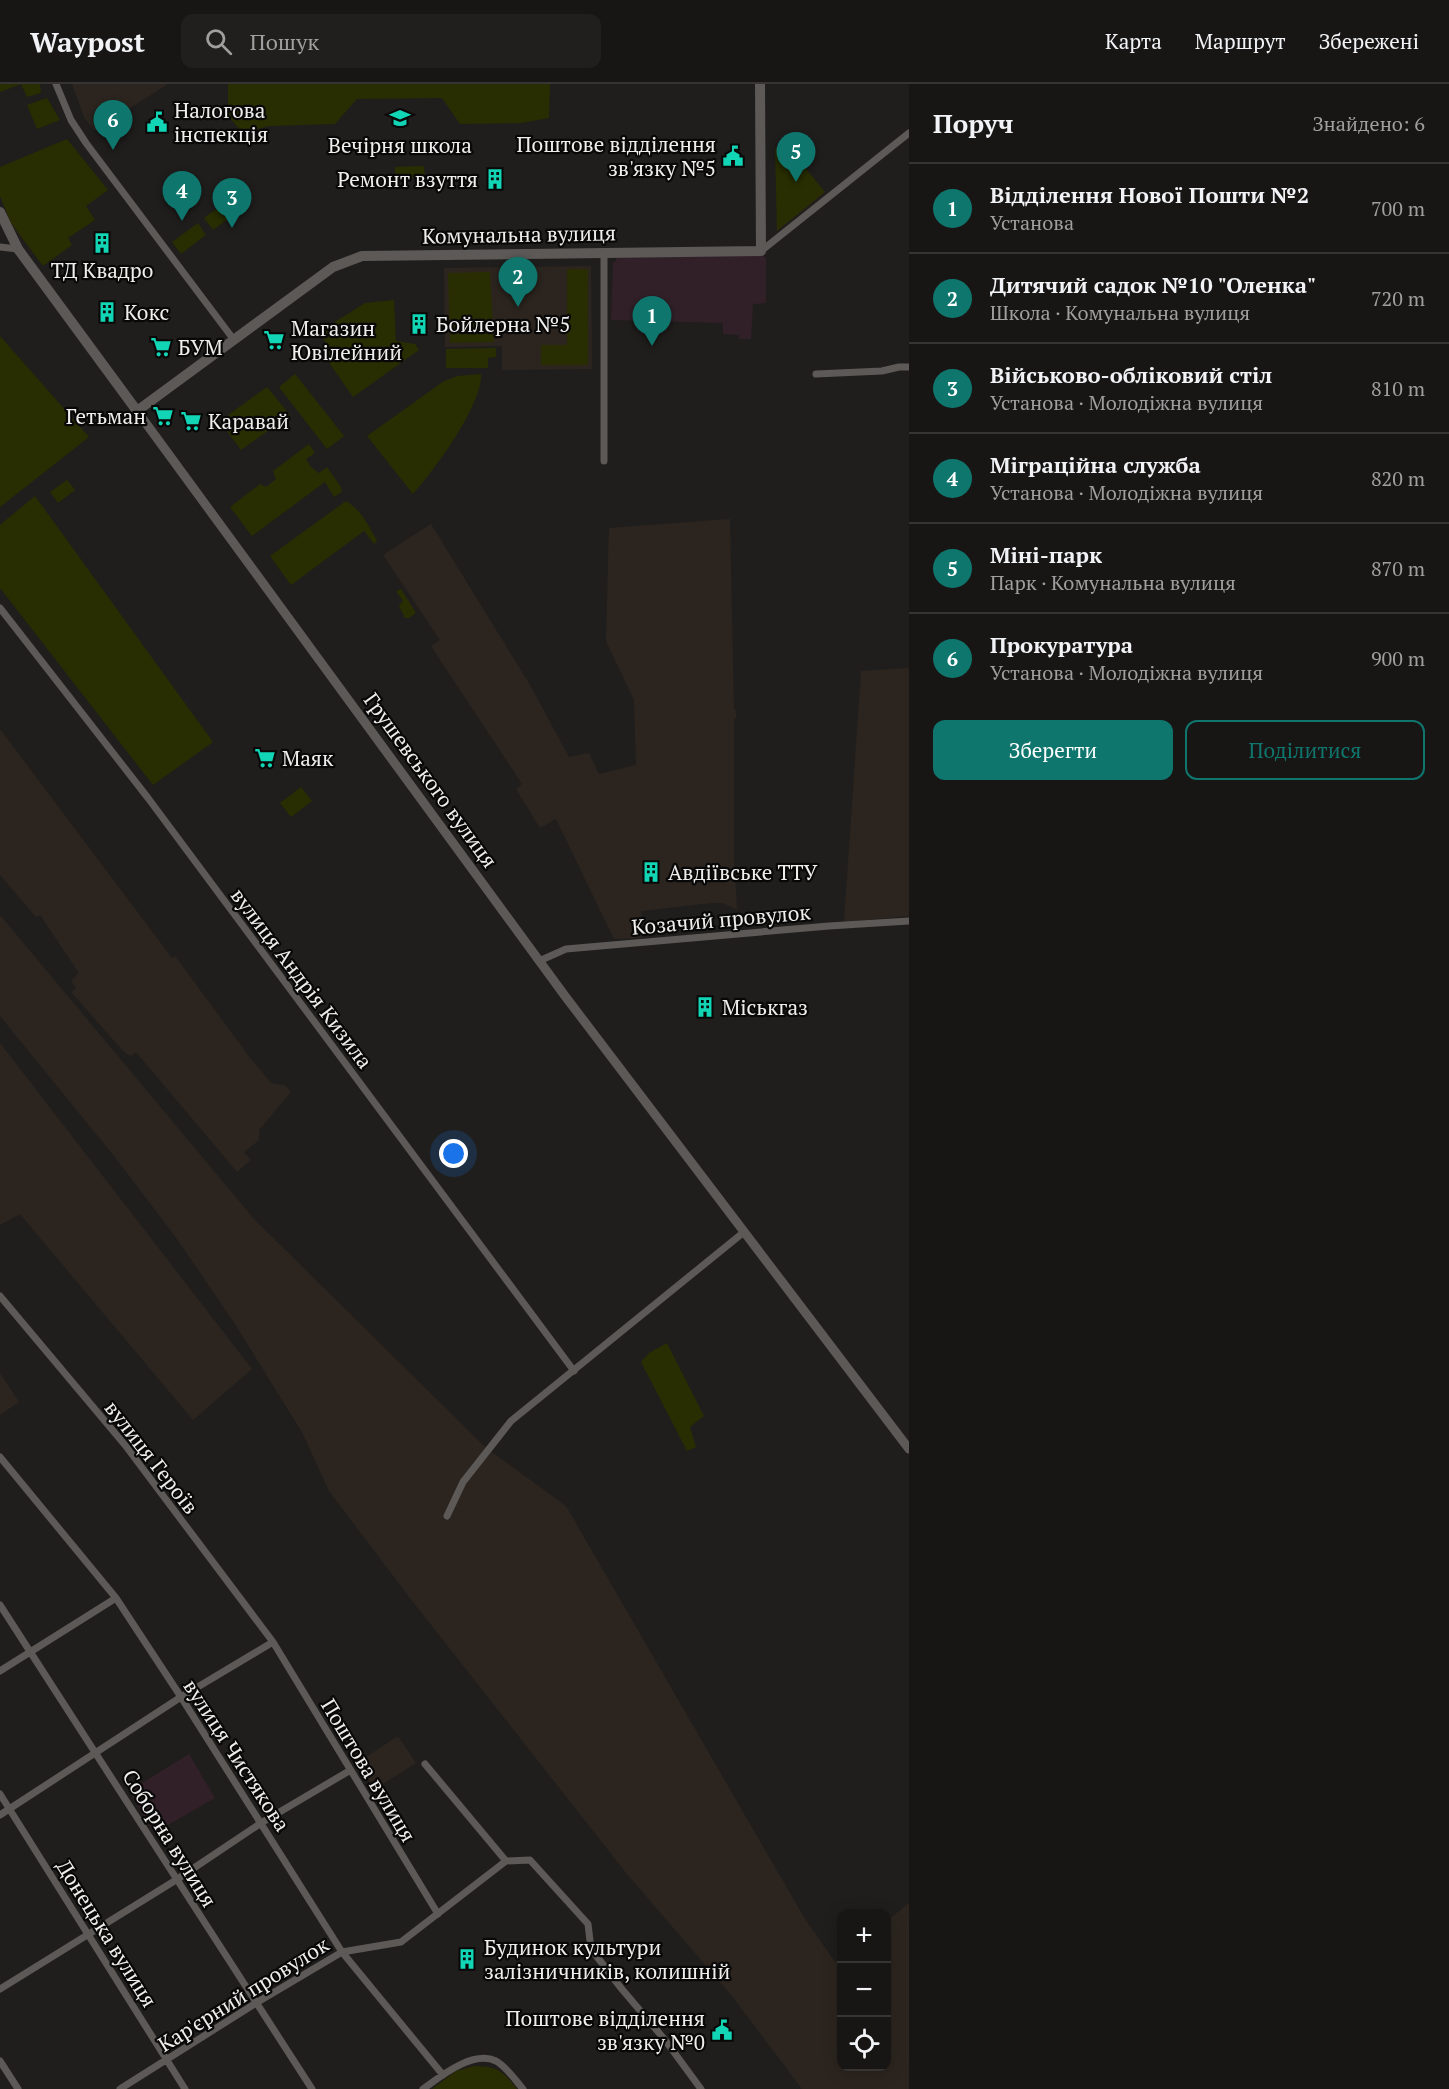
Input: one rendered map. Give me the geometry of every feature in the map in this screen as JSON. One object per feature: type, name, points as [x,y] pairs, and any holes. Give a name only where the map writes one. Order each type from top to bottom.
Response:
[{"type":"main road","points":[[760,84],[761,251]]},
{"type":"main road","name":"Грушевського вулиця","points":[[0,212],[18,249],[137,411]]},
{"type":"main road","name":"Комунальна вулиця","points":[[137,411],[333,267],[362,256],[761,251]]},
{"type":"street","points":[[56,84],[71,120],[86,143],[234,340]]},
{"type":"street","points":[[761,251],[909,133]]},
{"type":"street","points":[[0,247],[18,249]]},
{"type":"street","points":[[604,253],[604,461]]},
{"type":"street","points":[[816,374],[882,371],[909,367]]},
{"type":"street","name":"Грушевського вулиця","points":[[137,411],[539,961],[909,1449]]},
{"type":"street","name":"вулиця Андрія Кизила","points":[[0,608],[154,808],[574,1371]]},
{"type":"street","name":"Козачий провулок","points":[[539,961],[566,949],[909,921]]},
{"type":"street","points":[[447,1516],[463,1482],[512,1420],[744,1232]]},
{"type":"street","name":"вулиця Героїв","points":[[0,1296],[125,1445],[273,1642]]},
{"type":"street","name":"вулиця Чистякова","points":[[0,1457],[116,1598],[181,1696],[342,1952],[443,2074]]},
{"type":"street","points":[[0,1671],[116,1598]]},
{"type":"street","name":"Соборна вулиця","points":[[0,1605],[312,2089]]},
{"type":"street","points":[[0,1815],[181,1696],[273,1642]]},
{"type":"street","name":"Поштова вулиця","points":[[273,1642],[349,1771],[438,1914]]},
{"type":"street","points":[[425,1764],[506,1861],[530,1860],[588,1924],[591,1949],[665,2040],[701,2089]]},
{"type":"street","points":[[0,1989],[176,1880],[261,1823],[349,1771]]},
{"type":"street","name":"Донецька вулиця","points":[[0,1794],[185,2089]]},
{"type":"street","name":"Кар'єрний провулок","points":[[120,2089],[342,1952],[401,1942],[506,1861]]},
{"type":"street","points":[[423,2089],[462,2063],[480,2059],[495,2061],[507,2070],[523,2089]]},
{"type":"street","points":[[0,2061],[18,2089]]},
{"type":"shaded area","points":[[72,84],[168,84],[94,131],[84,117]]},
{"type":"shaded area","points":[[759,254],[766,258],[766,303],[753,304],[751,339],[739,339],[739,335],[723,334],[723,323],[611,320],[613,262],[616,262],[616,255]]},
{"type":"shaded area","points":[[591,266],[592,369],[502,370],[502,346],[445,347],[444,268]]},
{"type":"shaded area","points":[[730,519],[734,709],[736,710],[734,719],[734,857],[737,910],[723,903],[711,903],[641,911],[642,938],[614,939],[556,819],[540,828],[516,789],[522,784],[431,646],[440,640],[383,555],[431,524],[530,685],[569,757],[589,753],[599,774],[636,765],[634,700],[606,641],[609,528]]},
{"type":"shaded area","points":[[909,668],[909,916],[844,922],[861,671]]},
{"type":"shaded area","points":[[0,729],[172,958],[175,956],[251,1059],[271,1083],[286,1086],[291,1092],[259,1130],[259,1140],[244,1152],[251,1160],[237,1172],[136,1052],[131,1056],[125,1053],[71,992],[76,988],[71,981],[79,973],[40,915],[36,917],[0,875]]},
{"type":"shaded area","points":[[0,915],[254,1219],[485,1447],[566,1506],[805,1919],[835,1962],[837,1960],[837,2071],[891,2071],[891,1918],[909,1903],[909,2089],[802,2089],[732,1996],[627,1874],[413,1602],[329,1491],[303,1434],[235,1324],[177,1239],[118,1161],[0,1016]]},
{"type":"shaded area","points":[[0,1043],[252,1369],[193,1420],[20,1214],[0,1225]]},
{"type":"shaded area","points":[[0,1373],[19,1402],[0,1415]]},
{"type":"shaded area","points":[[398,1736],[416,1763],[375,1789],[357,1763]]},
{"type":"shaded area","points":[[189,1754],[215,1798],[154,1833],[129,1791]]},
{"type":"green space","points":[[0,84],[21,84],[0,92]]},
{"type":"green space","points":[[21,84],[40,84],[41,93],[27,97]]},
{"type":"green space","points":[[228,84],[550,84],[549,118],[521,123],[460,124],[442,98],[357,99],[335,124],[269,126],[242,133],[228,115]]},
{"type":"green space","points":[[47,98],[60,120],[37,129],[27,105]]},
{"type":"green space","points":[[67,139],[108,190],[86,206],[95,220],[68,238],[72,245],[43,266],[11,223],[0,196],[0,167]]},
{"type":"green space","points":[[775,148],[789,148],[825,192],[777,231]]},
{"type":"green space","points":[[424,166],[425,178],[395,178],[395,167]]},
{"type":"green space","points":[[234,196],[243,208],[213,230],[204,218]]},
{"type":"green space","points":[[198,223],[206,235],[181,254],[172,242]]},
{"type":"green space","points":[[567,269],[588,269],[588,365],[541,365],[541,345],[567,345]]},
{"type":"green space","points":[[490,272],[494,342],[450,343],[448,273]]},
{"type":"green space","points":[[394,300],[396,341],[415,344],[419,350],[353,397],[323,354],[330,349],[319,332],[365,303]]},
{"type":"green space","points":[[0,336],[89,437],[0,507]]},
{"type":"green space","points":[[496,348],[496,357],[488,358],[488,368],[446,368],[446,349]]},
{"type":"green space","points":[[295,374],[344,436],[327,449],[279,387]]},
{"type":"green space","points":[[481,374],[480,387],[456,437],[413,494],[367,436],[444,381],[458,376]]},
{"type":"green space","points":[[267,387],[290,415],[241,450],[224,427],[230,423],[231,419],[228,415]]},
{"type":"green space","points":[[309,444],[315,453],[306,459],[311,467],[319,473],[327,467],[342,492],[334,497],[325,482],[252,536],[230,507],[260,484],[266,487],[276,479],[273,471]]},
{"type":"green space","points":[[67,480],[75,490],[58,503],[50,492]]},
{"type":"green space","points":[[35,496],[213,742],[153,785],[0,588],[0,525]]},
{"type":"green space","points":[[346,501],[368,524],[377,541],[374,544],[364,531],[291,585],[270,556]]},
{"type":"green space","points":[[401,589],[416,613],[409,618],[405,618],[399,606],[403,601],[396,591]]},
{"type":"green space","points":[[301,787],[312,801],[291,817],[280,803]]},
{"type":"green space","points":[[667,1343],[704,1416],[690,1427],[696,1447],[687,1451],[641,1362],[649,1353]]},
{"type":"green space","points":[[474,2066],[499,2071],[517,2089],[432,2089],[456,2071]]},
{"type":"place","name":"Вечірня школа","points":[[400,118]]},
{"type":"place","name":"Налогова інспекція","points":[[157,122]]},
{"type":"place","name":"Прокуратура","points":[[113,150]]},
{"type":"place","name":"Поштове відділення зв'язку №5","points":[[733,156]]},
{"type":"place","name":"Ремонт взуття","points":[[495,179]]},
{"type":"place","name":"Міні-парк","points":[[796,182]]},
{"type":"place","name":"Міграційна служба","points":[[182,221]]},
{"type":"place","name":"Військово-обліковий стіл","points":[[232,228]]},
{"type":"place","name":"ТД Квадро","points":[[102,243]]},
{"type":"place","name":"Дитячий садок №10 \"Оленка\"","points":[[518,307]]},
{"type":"place","name":"Кокс","points":[[107,312]]},
{"type":"place","name":"Бойлерна №5","points":[[419,324]]},
{"type":"place","name":"Магазин Ювілейний","points":[[274,340]]},
{"type":"place","name":"Відділення Нової Пошти №2","points":[[652,346]]},
{"type":"place","name":"БУМ","points":[[161,347]]},
{"type":"place","name":"Гетьман","points":[[163,416]]},
{"type":"place","name":"Каравай","points":[[191,421]]},
{"type":"place","name":"Маяк","points":[[265,758]]},
{"type":"place","name":"Авдіївське ТТУ","points":[[651,872]]},
{"type":"place","name":"Міськгаз","points":[[705,1007]]},
{"type":"place","name":"Будинок культури залізничників, колишній","points":[[467,1959]]},
{"type":"place","name":"Поштове відділення зв'язку №0","points":[[722,2030]]}]
